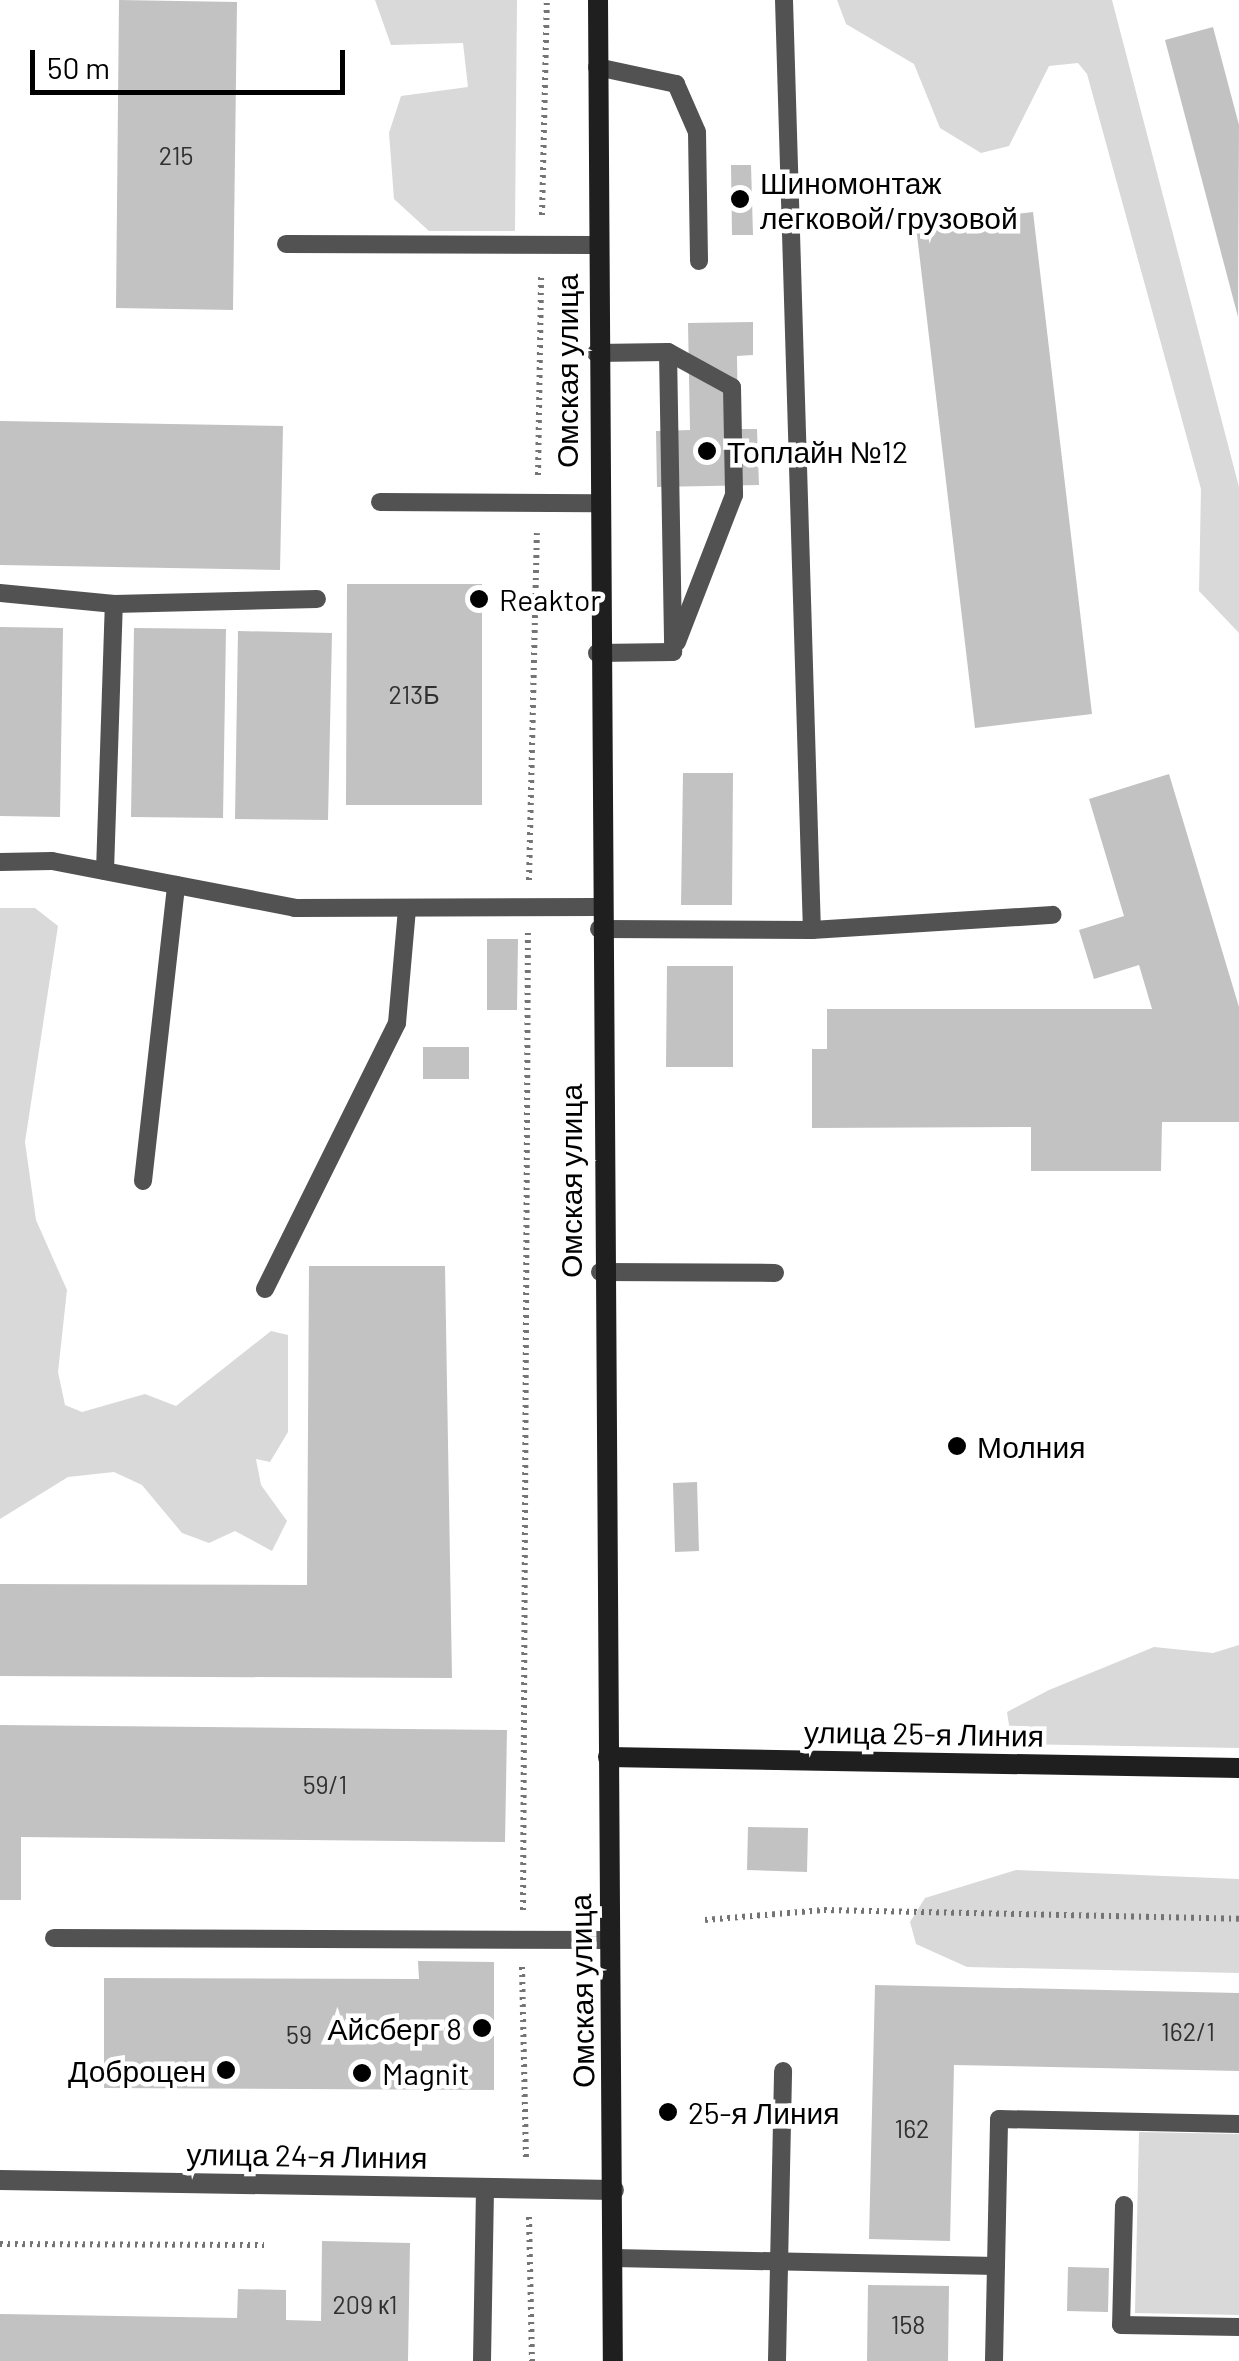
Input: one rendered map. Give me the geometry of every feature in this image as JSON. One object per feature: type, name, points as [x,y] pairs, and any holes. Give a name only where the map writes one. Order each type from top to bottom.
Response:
[{"type":"street","name":"Омская улица","points":[[598,0],[595,245],[600,1272],[614,2190],[613,2361]]},
{"type":"street","name":"улица 25-я Линия","points":[[608,1757],[1239,1768]]},
{"type":"street","name":"улица 24-я Линия","points":[[0,2180],[614,2190]]},
{"type":"lane","points":[[784,0],[812,930]]},
{"type":"lane","points":[[597,67],[676,84],[696,132],[699,261]]},
{"type":"lane","points":[[286,244],[595,245]]},
{"type":"lane","points":[[668,352],[673,652]]},
{"type":"lane","points":[[596,353],[668,352],[732,386],[734,477],[673,652]]},
{"type":"lane","points":[[380,502],[596,503]]},
{"type":"lane","points":[[0,594],[114,604],[317,599]]},
{"type":"lane","points":[[105,871],[114,604]]},
{"type":"lane","points":[[598,653],[673,652]]},
{"type":"lane","points":[[0,862],[105,871],[296,908],[598,907]]},
{"type":"lane","points":[[143,1181],[176,885]]},
{"type":"lane","points":[[266,1288],[397,1023],[408,908]]},
{"type":"lane","points":[[599,929],[812,930],[1052,914]]},
{"type":"lane","points":[[600,1272],[775,1273]]},
{"type":"lane","points":[[54,1938],[610,1940]]},
{"type":"lane","points":[[776,2361],[782,2070]]},
{"type":"lane","points":[[994,2361],[999,2119],[1239,2124]]},
{"type":"lane","points":[[482,2361],[486,2188]]},
{"type":"lane","points":[[1124,2205],[1121,2324],[1239,2327]]},
{"type":"lane","points":[[614,2258],[996,2266]]},
{"type":"path","points":[[532,2361],[521,1940],[528,907],[547,0]]},
{"type":"path","points":[[705,1920],[824,1910],[1239,1918]]},
{"type":"path","points":[[0,2244],[264,2245]]},
{"type":"shaded area","points":[[375,0],[517,0],[515,231],[429,231],[394,199],[389,133],[401,96],[468,87],[463,43],[391,45]]},
{"type":"shaded area","points":[[837,0],[1112,0],[1239,487],[1239,633],[1199,591],[1201,489],[1087,74],[1078,63],[1049,66],[1009,146],[981,153],[940,128],[914,64],[846,24]]},
{"type":"shaded area","points":[[0,908],[35,908],[58,926],[25,1142],[36,1220],[67,1290],[58,1372],[65,1405],[82,1412],[145,1394],[176,1406],[271,1331],[288,1335],[288,1432],[270,1462],[256,1459],[261,1485],[287,1521],[272,1551],[235,1531],[209,1543],[182,1533],[142,1485],[114,1472],[68,1477],[0,1519]]},
{"type":"shaded area","points":[[1239,1645],[1239,1748],[1012,1744],[1007,1712],[1049,1690],[1154,1647],[1213,1653]]},
{"type":"shaded area","points":[[1016,1870],[1239,1879],[1239,1973],[967,1967],[916,1944],[910,1922],[925,1898]]},
{"type":"shaded area","points":[[1139,2132],[1239,2134],[1239,2315],[1135,2313]]},
{"type":"building","points":[[119,0],[237,2],[233,310],[116,308]]},
{"type":"building","points":[[1213,27],[1239,125],[1238,317],[1165,40]]},
{"type":"building","points":[[731,165],[751,165],[753,235],[732,235]]},
{"type":"building","points":[[1033,212],[1092,714],[975,728],[916,226]]},
{"type":"building","points":[[753,322],[753,355],[737,356],[738,429],[757,429],[759,485],[657,487],[656,431],[690,430],[688,323]]},
{"type":"building","points":[[0,421],[283,426],[280,570],[0,565]]},
{"type":"building","points":[[347,584],[482,584],[482,805],[346,805]]},
{"type":"building","points":[[0,627],[63,628],[60,817],[0,816]]},
{"type":"building","points":[[134,628],[226,629],[223,818],[131,817]]},
{"type":"building","points":[[238,631],[332,633],[328,820],[235,819]]},
{"type":"building","points":[[683,773],[733,773],[732,905],[681,905]]},
{"type":"building","points":[[1169,774],[1239,1007],[1239,1122],[1162,1122],[1161,1171],[1031,1171],[1031,1127],[812,1128],[812,1049],[827,1049],[827,1009],[1152,1009],[1139,965],[1094,979],[1079,930],[1124,916],[1089,799]]},
{"type":"building","points":[[487,939],[518,939],[517,1010],[487,1010]]},
{"type":"building","points":[[667,966],[733,966],[733,1067],[666,1067]]},
{"type":"building","points":[[423,1047],[469,1047],[469,1079],[423,1079]]},
{"type":"building","points":[[309,1266],[445,1266],[452,1678],[0,1676],[0,1584],[307,1585]]},
{"type":"building","points":[[697,1482],[699,1551],[675,1552],[673,1483]]},
{"type":"building","points":[[0,1725],[507,1730],[505,1842],[21,1837],[21,1900],[0,1900]]},
{"type":"building","points":[[748,1827],[808,1828],[807,1872],[747,1870]]},
{"type":"building","points":[[418,1961],[494,1962],[494,2090],[104,2088],[104,1978],[419,1979]]},
{"type":"building","points":[[875,1985],[1239,1993],[1239,2071],[954,2065],[950,2241],[869,2239]]},
{"type":"building","points":[[322,2241],[410,2243],[408,2361],[0,2361],[0,2314],[237,2318],[238,2289],[286,2290],[286,2320],[321,2321]]},
{"type":"building","points":[[1068,2267],[1109,2268],[1108,2312],[1067,2311]]},
{"type":"building","points":[[868,2285],[949,2286],[948,2361],[867,2361]]},
{"type":"place","name":"Шиномонтаж легковой/грузовой","points":[[740,199]]},
{"type":"place","name":"Топлайн №12","points":[[707,451]]},
{"type":"place","name":"Reaktor","points":[[479,599]]},
{"type":"place","name":"Молния","points":[[957,1446]]},
{"type":"place","name":"Айсберг 8","points":[[482,2028]]},
{"type":"place","name":"Доброцен","points":[[226,2070]]},
{"type":"place","name":"Magnit","points":[[362,2073]]},
{"type":"place","name":"25-я Линия","points":[[668,2112]]}]
